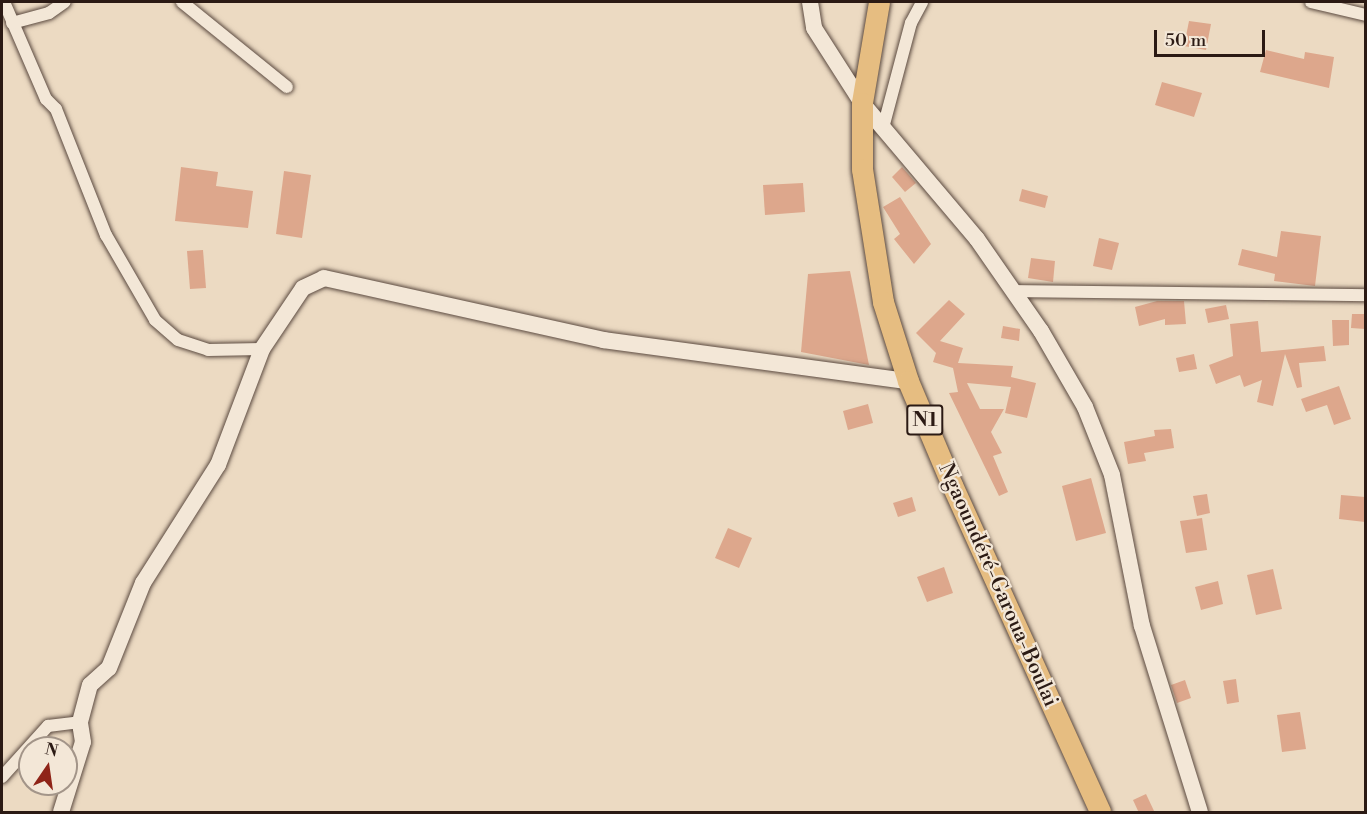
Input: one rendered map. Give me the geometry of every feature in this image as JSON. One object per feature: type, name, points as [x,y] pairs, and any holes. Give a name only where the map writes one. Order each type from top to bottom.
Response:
[{"type":"highway","name":"Ngaoundéré-Garoua-Boulai","points":[[879,2],[862,103],[867,224],[883,302],[908,381],[1100,813]]},
{"type":"street","points":[[4,2],[45,99],[56,109],[106,235],[155,320],[178,340],[208,350],[262,349]]},
{"type":"street","points":[[12,23],[49,12],[65,2]]},
{"type":"street","points":[[182,2],[287,87]]},
{"type":"street","points":[[810,2],[814,28],[862,103],[977,239],[1014,291],[1085,407],[1112,475],[1142,626],[1200,813]]},
{"type":"street","points":[[883,128],[911,23],[922,2]]},
{"type":"street","points":[[1311,2],[1365,15]]},
{"type":"street","points":[[61,813],[83,742],[80,722],[90,685],[109,668],[143,583],[219,465],[262,349],[303,288],[324,278],[678,352],[908,381]]},
{"type":"street","points":[[1014,291],[1365,295]]},
{"type":"street","points":[[2,777],[48,726],[80,722]]},
{"type":"building","points":[[1189,21],[1211,24],[1206,50],[1184,46]]},
{"type":"building","points":[[1266,50],[1304,59],[1305,52],[1334,57],[1329,88],[1260,72]]},
{"type":"building","points":[[1162,82],[1202,93],[1194,117],[1155,105]]},
{"type":"building","points":[[181,167],[218,172],[216,186],[253,191],[248,228],[175,221]]},
{"type":"building","points":[[902,167],[916,183],[905,192],[892,177]]},
{"type":"building","points":[[284,171],[311,175],[302,238],[276,234]]},
{"type":"building","points":[[803,183],[805,212],[765,215],[763,185]]},
{"type":"building","points":[[1022,189],[1048,196],[1045,208],[1019,201]]},
{"type":"building","points":[[900,197],[931,244],[914,264],[894,239],[900,234],[883,207]]},
{"type":"building","points":[[1281,231],[1321,236],[1315,286],[1274,281],[1275,274],[1238,265],[1242,249],[1277,257]]},
{"type":"building","points":[[1099,238],[1119,243],[1112,270],[1093,266]]},
{"type":"building","points":[[203,250],[206,288],[190,289],[187,251]]},
{"type":"building","points":[[1031,258],[1055,261],[1053,282],[1028,278]]},
{"type":"building","points":[[850,271],[869,365],[801,352],[808,274]]},
{"type":"building","points":[[949,300],[965,314],[940,341],[963,348],[958,363],[1013,366],[1011,377],[1036,383],[1027,418],[1005,413],[1011,387],[967,383],[980,409],[1004,409],[991,432],[1002,453],[993,456],[1008,492],[999,496],[949,393],[958,392],[953,368],[933,362],[936,353],[916,333]]},
{"type":"building","points":[[1157,301],[1184,301],[1186,324],[1165,325],[1165,319],[1139,326],[1135,307]]},
{"type":"building","points":[[1226,305],[1229,319],[1208,323],[1205,309]]},
{"type":"building","points":[[1352,314],[1365,314],[1365,329],[1351,328]]},
{"type":"building","points":[[1332,320],[1349,320],[1349,345],[1333,346]]},
{"type":"building","points":[[1258,321],[1261,352],[1324,346],[1326,361],[1299,363],[1302,387],[1297,388],[1285,354],[1273,406],[1257,402],[1262,380],[1244,387],[1240,375],[1216,384],[1209,365],[1233,356],[1230,324]]},
{"type":"building","points":[[1003,326],[1020,329],[1019,341],[1001,338]]},
{"type":"building","points":[[1194,354],[1197,369],[1179,372],[1176,358]]},
{"type":"building","points":[[1339,386],[1351,419],[1334,425],[1327,405],[1306,412],[1301,399]]},
{"type":"building","points":[[868,404],[873,423],[848,430],[843,411]]},
{"type":"building","points":[[1171,429],[1174,448],[1144,453],[1146,461],[1128,464],[1124,442],[1155,436],[1154,430]]},
{"type":"building","points":[[1091,478],[1106,533],[1076,541],[1062,486]]},
{"type":"building","points":[[1207,494],[1210,513],[1197,516],[1193,496]]},
{"type":"building","points":[[1341,495],[1365,497],[1365,522],[1339,519]]},
{"type":"building","points":[[912,497],[916,511],[898,517],[893,503]]},
{"type":"building","points":[[1202,518],[1207,550],[1186,553],[1180,521]]},
{"type":"building","points":[[728,528],[752,538],[739,568],[715,558]]},
{"type":"building","points":[[944,567],[953,593],[927,602],[917,577]]},
{"type":"building","points":[[1273,569],[1282,609],[1256,615],[1247,575]]},
{"type":"building","points":[[1218,581],[1223,604],[1201,610],[1195,587]]},
{"type":"building","points":[[1236,679],[1239,702],[1227,704],[1223,681]]},
{"type":"building","points":[[1185,680],[1191,698],[1177,703],[1171,685]]},
{"type":"building","points":[[1300,712],[1306,749],[1282,752],[1277,715]]},
{"type":"building","points":[[1146,794],[1155,813],[1139,813],[1133,800]]}]
